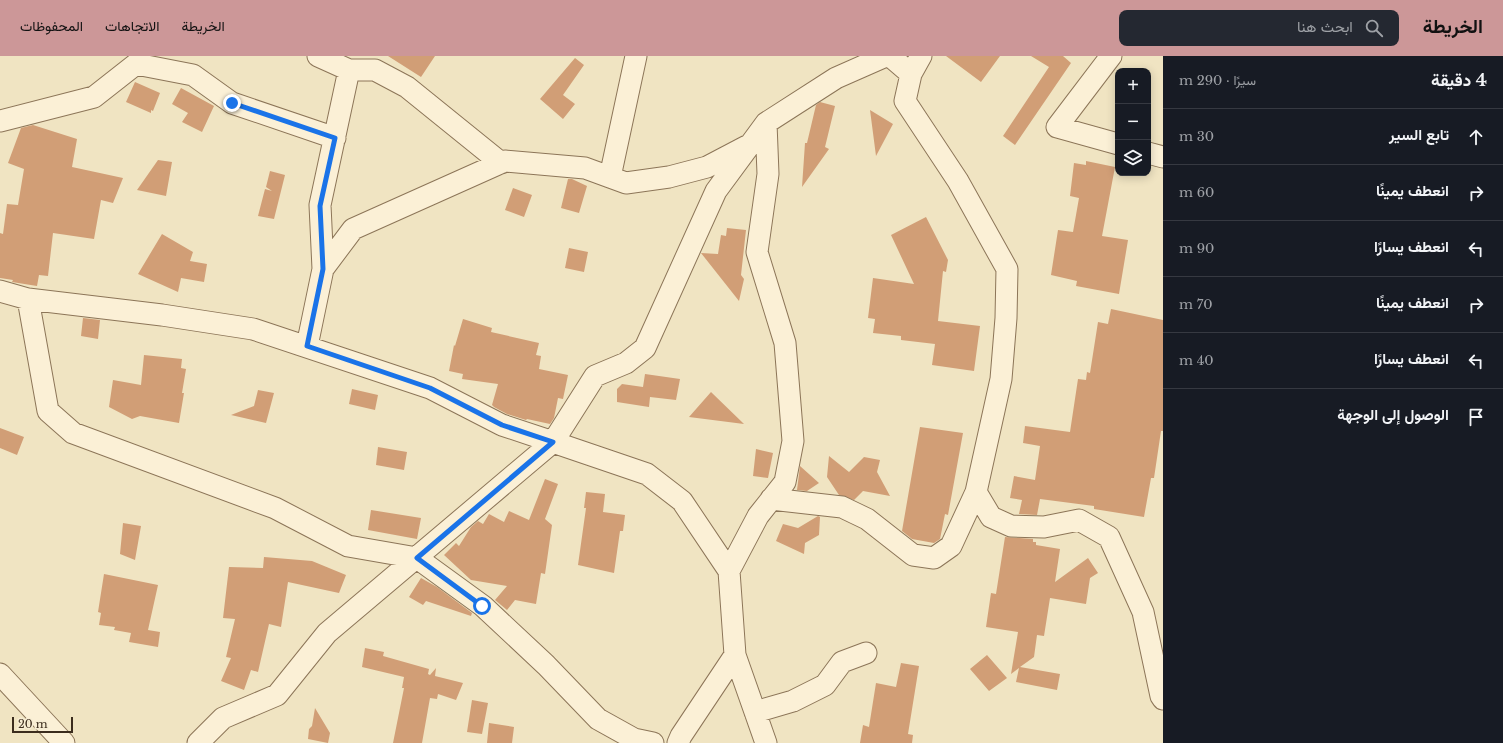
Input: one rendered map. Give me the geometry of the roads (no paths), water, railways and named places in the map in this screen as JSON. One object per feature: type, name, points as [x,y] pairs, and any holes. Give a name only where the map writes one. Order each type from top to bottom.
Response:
[{"type":"street","points":[[318,56],[349,70],[375,70],[407,87],[501,163]]},
{"type":"street","points":[[610,177],[636,56]]},
{"type":"street","points":[[198,743],[222,718],[277,695],[327,633],[553,442],[595,376],[626,363],[645,348],[716,191],[766,123],[836,78],[886,56]]},
{"type":"street","points":[[771,499],[842,507],[867,519],[913,555],[934,558],[951,546],[976,492],[1001,379],[1006,318],[1007,268],[958,181],[905,101],[916,65],[890,56]]},
{"type":"street","points":[[1111,56],[1057,127],[1115,143]]},
{"type":"street","points":[[0,121],[94,97],[136,64],[193,75],[232,103],[335,138]]},
{"type":"street","points":[[307,346],[323,269],[320,206],[349,70]]},
{"type":"street","points":[[729,571],[758,516],[784,482],[794,441],[785,343],[757,252],[768,174],[766,123]]},
{"type":"street","points":[[323,269],[353,229],[505,161],[585,168],[626,183],[669,177],[707,167],[751,144]]},
{"type":"street","points":[[1151,154],[1163,157]]},
{"type":"street","points":[[0,291],[28,299],[162,314],[253,329],[430,388],[502,425],[647,474],[682,501],[729,571],[735,655],[766,743]]},
{"type":"street","points":[[28,299],[48,411],[73,433],[275,508],[348,546],[417,558],[482,606],[546,665],[598,719],[634,739],[653,743]]},
{"type":"street","points":[[976,492],[991,517],[1011,526],[1044,527],[1079,520],[1108,537],[1142,612],[1160,696],[1163,699]]},
{"type":"street","points":[[755,712],[793,701],[825,685],[842,662],[866,653]]},
{"type":"street","points":[[678,743],[681,736],[735,655]]},
{"type":"street","points":[[0,674],[64,743]]}]
